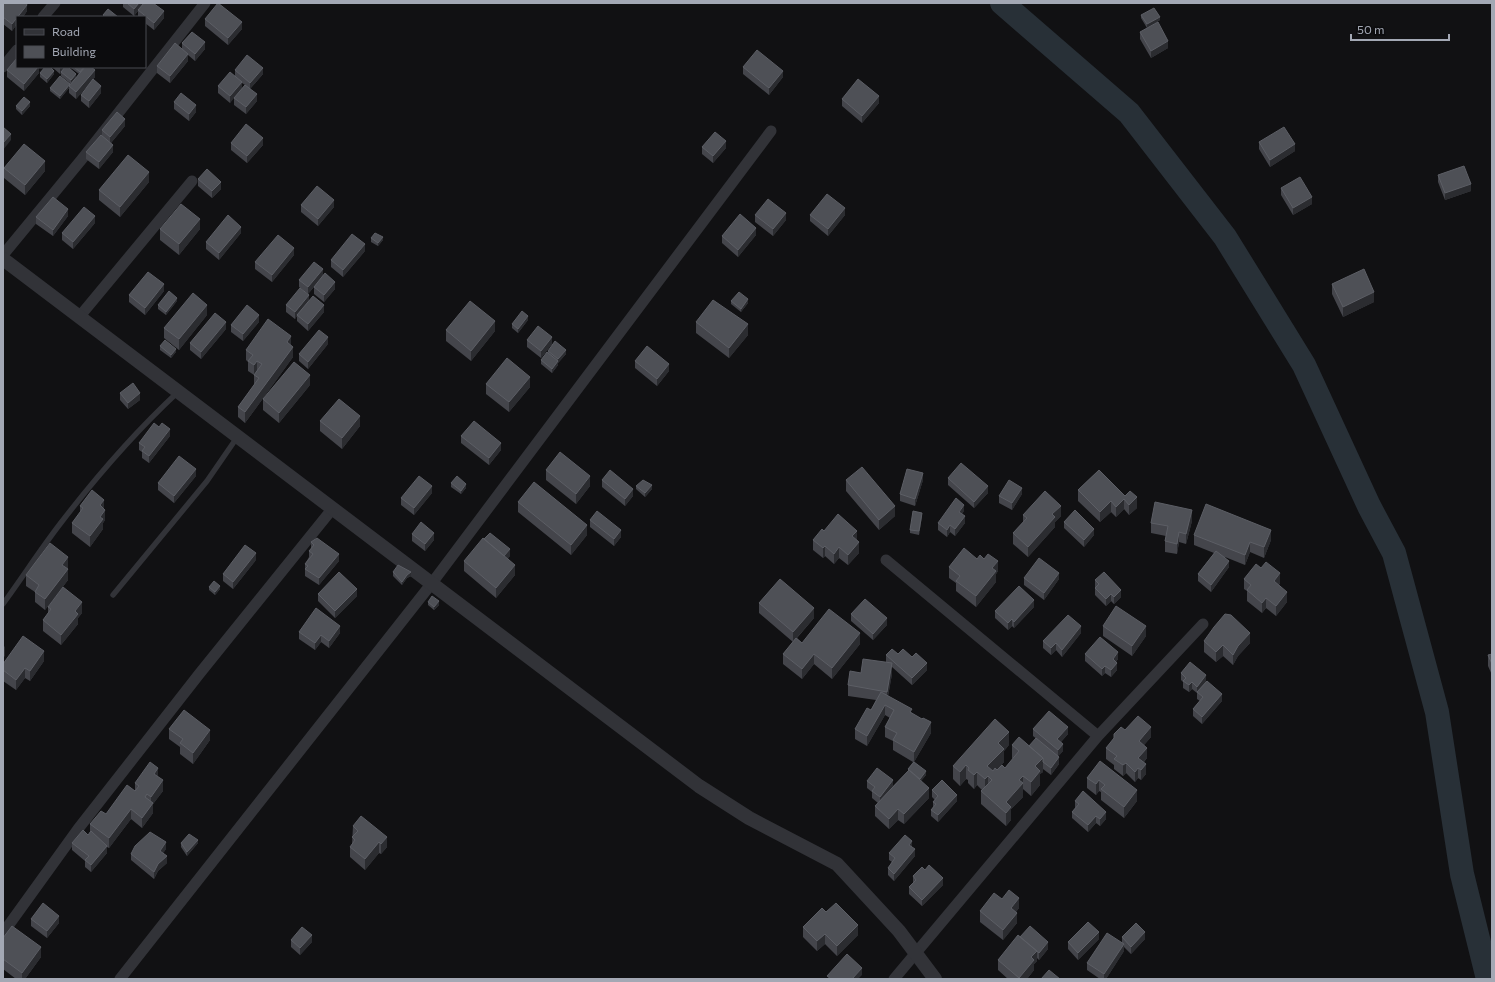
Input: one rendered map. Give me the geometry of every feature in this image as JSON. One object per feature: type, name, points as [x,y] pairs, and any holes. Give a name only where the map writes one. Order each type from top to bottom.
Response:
[{"type":"street","points":[[44,16],[55,3]]},
{"type":"street","points":[[3,256],[82,159],[205,3]]},
{"type":"street","points":[[3,67],[16,51]]},
{"type":"street","points":[[120,979],[432,583],[771,131]]},
{"type":"street","points":[[80,316],[192,181]]},
{"type":"street","points":[[3,259],[699,786],[749,818],[836,864],[899,932],[936,979]]},
{"type":"street","points":[[3,933],[78,829],[200,673],[333,508]]},
{"type":"street","points":[[886,560],[1098,736]]},
{"type":"street","points":[[894,979],[1098,736],[1203,624]]},
{"type":"lane","points":[[3,604],[60,524],[119,453],[154,415],[179,391]]},
{"type":"lane","points":[[113,595],[207,481],[238,436]]},
{"type":"building","points":[[3,3],[26,3],[27,5],[18,16],[16,16],[16,19],[12,24],[3,17]]},
{"type":"building","points":[[127,3],[139,3],[134,9]]},
{"type":"building","points":[[144,3],[153,3],[164,11],[154,23],[138,10]]},
{"type":"building","points":[[218,3],[242,22],[228,38],[205,19]]},
{"type":"building","points":[[1154,8],[1160,17],[1147,24],[1141,15]]},
{"type":"building","points":[[108,9],[117,16],[104,16],[103,15]]},
{"type":"building","points":[[1158,22],[1168,41],[1151,51],[1140,32]]},
{"type":"building","points":[[192,32],[205,42],[195,54],[182,43]]},
{"type":"building","points":[[175,43],[188,54],[170,76],[157,66]]},
{"type":"building","points":[[757,50],[783,71],[769,88],[743,67]]},
{"type":"building","points":[[247,55],[263,68],[250,83],[235,70]]},
{"type":"building","points":[[16,59],[16,68],[37,68],[24,84],[7,70]]},
{"type":"building","points":[[44,68],[51,68],[54,71],[47,79],[40,73]]},
{"type":"building","points":[[64,68],[69,68],[76,74],[71,80],[61,72]]},
{"type":"building","points":[[75,68],[83,68],[80,72]]},
{"type":"building","points":[[84,68],[92,68],[95,70],[76,92],[69,86]]},
{"type":"building","points":[[230,72],[242,82],[230,96],[218,86]]},
{"type":"building","points":[[60,76],[70,84],[60,96],[50,88]]},
{"type":"building","points":[[93,79],[101,86],[89,101],[81,95]]},
{"type":"building","points":[[858,79],[879,96],[862,116],[842,99]]},
{"type":"building","points":[[245,85],[257,94],[246,107],[234,98]]},
{"type":"building","points":[[181,93],[196,105],[189,114],[174,102]]},
{"type":"building","points":[[24,97],[30,102],[22,111],[16,106]]},
{"type":"building","points":[[117,112],[125,119],[110,137],[102,130]]},
{"type":"building","points":[[246,124],[263,138],[247,156],[231,143]]},
{"type":"building","points":[[3,127],[11,134],[3,143]]},
{"type":"building","points":[[1284,127],[1295,144],[1270,160],[1259,142]]},
{"type":"building","points":[[715,132],[726,141],[713,156],[702,147]]},
{"type":"building","points":[[101,135],[113,145],[99,162],[86,152]]},
{"type":"building","points":[[24,144],[45,161],[25,185],[4,168]]},
{"type":"building","points":[[128,155],[149,172],[120,207],[99,190]]},
{"type":"building","points":[[1464,166],[1471,184],[1445,193],[1438,175]]},
{"type":"building","points":[[207,169],[221,182],[212,191],[198,179]]},
{"type":"building","points":[[1300,177],[1312,197],[1293,208],[1281,188]]},
{"type":"building","points":[[317,186],[334,200],[318,219],[301,205]]},
{"type":"building","points":[[827,194],[845,208],[828,229],[810,215]]},
{"type":"building","points":[[53,197],[68,209],[53,230],[36,217]]},
{"type":"building","points":[[768,199],[786,213],[773,229],[755,215]]},
{"type":"building","points":[[181,204],[200,219],[179,244],[160,229]]},
{"type":"building","points":[[84,207],[95,216],[73,242],[62,233]]},
{"type":"building","points":[[740,214],[756,228],[738,250],[722,236]]},
{"type":"building","points":[[228,215],[241,227],[219,253],[206,242]]},
{"type":"building","points":[[375,233],[383,237],[378,243],[371,238]]},
{"type":"building","points":[[352,234],[365,244],[343,270],[331,260]]},
{"type":"building","points":[[278,235],[294,248],[272,275],[255,262]]},
{"type":"building","points":[[314,262],[323,269],[308,287],[299,280]]},
{"type":"building","points":[[1364,269],[1374,292],[1343,307],[1332,284]]},
{"type":"building","points":[[148,272],[164,284],[145,308],[129,295]]},
{"type":"building","points":[[325,273],[335,282],[324,295],[314,287]]},
{"type":"building","points":[[300,288],[309,295],[295,312],[286,305]]},
{"type":"building","points":[[169,291],[177,298],[166,312],[158,305]]},
{"type":"building","points":[[739,292],[748,299],[741,309],[731,301]]},
{"type":"building","points":[[193,293],[207,305],[179,339],[164,328]]},
{"type":"building","points":[[313,296],[324,305],[308,324],[297,315]]},
{"type":"building","points":[[713,300],[748,324],[729,348],[696,322]]},
{"type":"building","points":[[470,301],[495,321],[471,351],[446,330]]},
{"type":"building","points":[[247,305],[259,315],[243,334],[231,325]]},
{"type":"building","points":[[522,311],[528,316],[518,329],[512,324]]},
{"type":"building","points":[[215,313],[226,322],[201,352],[190,343]]},
{"type":"building","points":[[268,319],[291,336],[287,342],[293,347],[245,412],[238,407],[259,378],[254,375],[262,364],[257,361],[254,365],[248,361],[253,355],[246,350]]},
{"type":"building","points":[[538,326],[552,337],[541,351],[527,340]]},
{"type":"building","points":[[319,330],[328,337],[308,362],[299,354]]},
{"type":"building","points":[[165,340],[176,349],[171,355],[160,346]]},
{"type":"building","points":[[555,341],[566,350],[558,359],[548,351]]},
{"type":"building","points":[[647,346],[669,364],[657,379],[635,361]]},
{"type":"building","points":[[547,352],[558,361],[552,369],[541,360]]},
{"type":"building","points":[[507,358],[530,377],[509,402],[486,384]]},
{"type":"building","points":[[294,362],[310,375],[279,413],[263,399]]},
{"type":"building","points":[[133,383],[140,393],[128,403],[120,393]]},
{"type":"building","points":[[339,399],[360,416],[342,438],[320,421]]},
{"type":"building","points":[[474,421],[501,443],[489,458],[461,436]]},
{"type":"building","points":[[154,423],[159,427],[162,423],[170,429],[149,456],[142,451],[145,447],[139,443]]},
{"type":"building","points":[[560,452],[590,476],[576,494],[546,470]]},
{"type":"building","points":[[179,456],[196,469],[174,496],[158,483]]},
{"type":"building","points":[[961,463],[988,486],[974,502],[948,478]]},
{"type":"building","points":[[862,467],[895,506],[879,520],[846,480]]},
{"type":"building","points":[[907,469],[923,473],[915,499],[900,494]]},
{"type":"building","points":[[610,470],[633,489],[625,499],[602,480]]},
{"type":"building","points":[[1099,470],[1125,496],[1130,491],[1137,497],[1129,505],[1124,499],[1116,507],[1111,501],[1100,512],[1078,490]]},
{"type":"building","points":[[419,476],[432,486],[414,508],[401,498]]},
{"type":"building","points":[[457,476],[466,484],[461,491],[451,483]]},
{"type":"building","points":[[643,480],[652,485],[645,493],[636,486]]},
{"type":"building","points":[[1009,480],[1022,488],[1012,503],[999,496]]},
{"type":"building","points":[[534,482],[587,525],[571,545],[518,502]]},
{"type":"building","points":[[92,490],[104,500],[100,505],[105,510],[100,517],[103,519],[90,536],[72,523],[83,508],[80,506]]},
{"type":"building","points":[[1045,491],[1061,506],[1052,514],[1055,517],[1028,547],[1013,533],[1027,518],[1023,515]]},
{"type":"building","points":[[956,498],[964,505],[959,512],[965,516],[955,529],[950,525],[947,530],[938,523]]},
{"type":"building","points":[[1155,502],[1192,510],[1186,534],[1179,532],[1177,544],[1165,541],[1168,526],[1151,523]]},
{"type":"building","points":[[1206,504],[1271,530],[1264,547],[1250,542],[1245,555],[1194,535]]},
{"type":"building","points":[[1075,510],[1094,529],[1084,540],[1064,522]]},
{"type":"building","points":[[597,511],[621,530],[614,539],[590,520]]},
{"type":"building","points":[[913,511],[922,513],[919,531],[910,530]]},
{"type":"building","points":[[838,514],[857,531],[852,536],[859,542],[848,555],[839,547],[834,554],[825,546],[823,548],[813,540],[822,529],[824,531]]},
{"type":"building","points":[[421,522],[434,533],[425,544],[412,534]]},
{"type":"building","points":[[490,533],[510,549],[504,556],[484,539]]},
{"type":"building","points":[[317,538],[339,554],[319,578],[305,569],[308,566],[305,564],[313,554],[309,551],[314,545],[311,542]]},
{"type":"building","points":[[483,538],[515,565],[496,588],[464,561]]},
{"type":"building","points":[[50,543],[68,557],[62,565],[68,569],[45,599],[35,592],[39,585],[26,575]]},
{"type":"building","points":[[245,545],[256,553],[233,582],[223,574]]},
{"type":"building","points":[[964,548],[977,559],[980,555],[984,559],[988,554],[998,561],[992,568],[996,571],[976,596],[956,581],[960,576],[949,567]]},
{"type":"building","points":[[1216,551],[1229,561],[1211,585],[1198,574]]},
{"type":"building","points":[[1039,558],[1059,573],[1044,593],[1024,578]]},
{"type":"building","points":[[1266,562],[1280,573],[1274,581],[1287,592],[1276,606],[1266,598],[1262,603],[1247,590],[1251,585],[1244,579],[1256,564],[1261,568]]},
{"type":"building","points":[[398,565],[411,572],[402,582],[393,572]]},
{"type":"building","points":[[339,572],[357,589],[335,611],[318,594]]},
{"type":"building","points":[[1104,572],[1121,590],[1114,597],[1111,594],[1106,599],[1095,588],[1099,584],[1095,580]]},
{"type":"building","points":[[780,579],[814,608],[793,632],[759,603]]},
{"type":"building","points":[[214,581],[220,586],[215,592],[209,587]]},
{"type":"building","points":[[1019,586],[1034,600],[1014,622],[1012,619],[1008,623],[995,611]]},
{"type":"building","points":[[63,587],[82,602],[75,611],[78,614],[61,635],[43,620],[51,609],[48,607]]},
{"type":"building","points":[[432,596],[439,601],[434,607],[428,602]]},
{"type":"building","points":[[865,599],[887,618],[873,634],[851,614]]},
{"type":"building","points":[[1116,606],[1146,626],[1132,646],[1103,626]]},
{"type":"building","points":[[316,608],[340,626],[329,641],[321,635],[315,643],[299,632]]},
{"type":"building","points":[[829,609],[860,633],[832,668],[814,654],[802,669],[783,654],[796,638],[802,643]]},
{"type":"building","points":[[1225,614],[1231,615],[1250,633],[1238,646],[1233,655],[1223,645],[1216,652],[1204,641]]},
{"type":"building","points":[[1068,615],[1081,626],[1062,650],[1056,643],[1051,648],[1043,641]]},
{"type":"building","points":[[23,636],[44,651],[30,671],[25,668],[16,680],[3,670],[3,664]]},
{"type":"building","points":[[1100,637],[1118,652],[1113,659],[1117,663],[1111,670],[1105,666],[1102,669],[1085,654]]},
{"type":"building","points":[[892,649],[898,654],[903,649],[912,657],[916,653],[927,663],[912,678],[886,655]]},
{"type":"building","points":[[1492,654],[1492,664],[1488,655]]},
{"type":"building","points":[[863,659],[892,663],[887,692],[848,685],[850,671],[861,673]]},
{"type":"building","points":[[1190,662],[1206,675],[1197,687],[1192,682],[1189,685],[1183,681],[1186,678],[1181,673]]},
{"type":"building","points":[[1207,681],[1222,694],[1202,717],[1193,709],[1203,697],[1197,692]]},
{"type":"building","points":[[881,692],[912,709],[910,712],[931,722],[914,752],[893,740],[897,733],[885,727],[894,710],[885,705],[867,736],[855,729],[867,708],[871,710]]},
{"type":"building","points":[[184,710],[210,730],[193,753],[180,743],[183,739],[169,729]]},
{"type":"building","points":[[1049,711],[1068,727],[1057,739],[1063,744],[1058,750],[1033,729]]},
{"type":"building","points":[[1138,716],[1151,727],[1139,741],[1147,748],[1138,758],[1146,764],[1141,770],[1138,768],[1135,772],[1126,763],[1123,765],[1114,759],[1117,756],[1106,748],[1114,738],[1114,734],[1121,727],[1125,730]]},
{"type":"building","points":[[995,719],[1009,732],[998,743],[1004,749],[987,766],[993,771],[995,768],[997,770],[1002,765],[1005,768],[1019,751],[1012,745],[1019,737],[1043,758],[1035,766],[1040,771],[1031,782],[1023,776],[1019,780],[1023,783],[1006,802],[1011,807],[1006,813],[981,791],[992,780],[988,776],[985,779],[977,772],[974,775],[968,770],[969,768],[966,765],[960,772],[953,766]]},
{"type":"building","points":[[1036,738],[1059,757],[1051,768],[1043,762],[1043,758],[1029,746]]},
{"type":"building","points":[[1100,761],[1137,790],[1124,807],[1101,789],[1105,785],[1099,780],[1096,784],[1087,778]]},
{"type":"building","points":[[150,762],[158,768],[154,774],[163,780],[151,797],[147,794],[145,797],[153,803],[142,818],[131,809],[109,838],[90,824],[101,811],[106,814],[127,785],[135,791],[139,786],[135,783]]},
{"type":"building","points":[[914,762],[926,771],[920,779],[908,769]]},
{"type":"building","points":[[877,768],[893,780],[880,797],[872,791],[875,787],[867,781]]},
{"type":"building","points":[[909,770],[929,788],[904,814],[898,809],[889,819],[875,806]]},
{"type":"building","points":[[942,780],[957,795],[938,815],[931,810],[936,804],[933,802],[938,796],[932,790]]},
{"type":"building","points":[[1083,791],[1106,812],[1100,819],[1096,816],[1088,825],[1072,812],[1079,804],[1075,801]]},
{"type":"building","points":[[361,816],[387,837],[381,844],[379,842],[365,859],[350,847],[355,840],[352,837],[358,831],[353,826]]},
{"type":"building","points":[[83,830],[88,835],[91,831],[107,846],[91,865],[85,860],[89,856],[72,843]]},
{"type":"building","points":[[150,832],[166,842],[160,851],[167,856],[158,864],[154,872],[131,854],[135,846]]},
{"type":"building","points":[[189,834],[198,840],[187,852],[181,843]]},
{"type":"building","points":[[905,835],[912,841],[909,845],[915,849],[894,874],[888,868],[895,858],[889,853]]},
{"type":"building","points":[[929,865],[943,878],[922,900],[909,887],[916,880],[913,876],[922,867],[925,870]]},
{"type":"building","points":[[1009,890],[1019,898],[1011,908],[1017,913],[1003,930],[980,911],[994,893],[1002,899]]},
{"type":"building","points":[[43,903],[59,916],[47,931],[31,919]]},
{"type":"building","points":[[836,903],[858,925],[837,946],[825,934],[817,941],[803,927],[822,908],[826,912]]},
{"type":"building","points":[[1088,922],[1099,932],[1078,953],[1068,942]]},
{"type":"building","points":[[1136,923],[1145,932],[1131,947],[1122,937]]},
{"type":"building","points":[[12,926],[41,947],[22,973],[3,959],[3,938]]},
{"type":"building","points":[[1030,926],[1048,942],[1039,953],[1020,937]]},
{"type":"building","points":[[302,927],[312,935],[300,948],[291,940]]},
{"type":"building","points":[[1107,933],[1124,944],[1104,974],[1087,963]]},
{"type":"building","points":[[1018,935],[1037,951],[1031,957],[1034,960],[1019,978],[998,960]]},
{"type":"building","points":[[847,954],[862,968],[852,979],[831,979],[827,976]]},
{"type":"building","points":[[1049,970],[1060,979],[1041,979]]},
{"type":"waterway","points":[[1002,3],[1129,113],[1225,237],[1304,365],[1369,506],[1394,553],[1437,712],[1462,874],[1488,979]]}]
